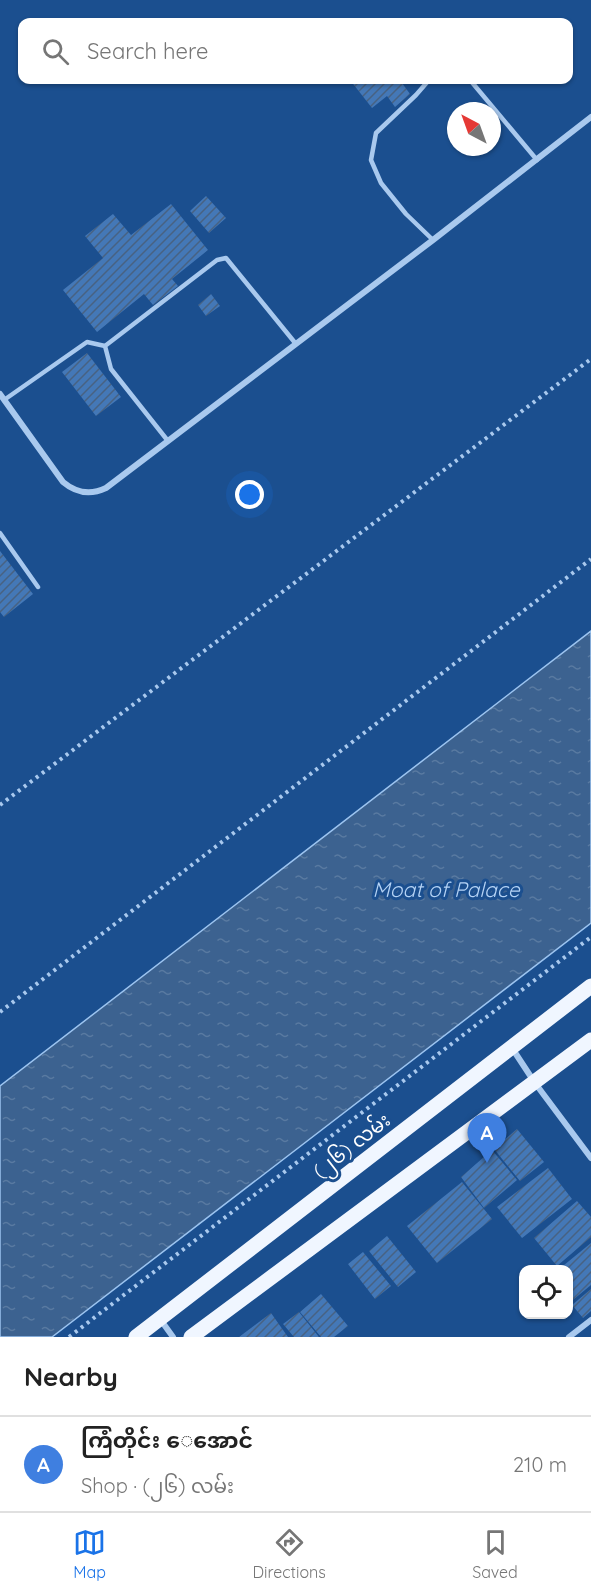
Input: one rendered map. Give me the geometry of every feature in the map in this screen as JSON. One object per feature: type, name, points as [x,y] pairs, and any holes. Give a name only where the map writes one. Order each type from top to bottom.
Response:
[{"type":"main road","name":"(၂၆) လမ်း","points":[[136,1337],[591,986]]},
{"type":"main road","points":[[191,1337],[591,1040]]},
{"type":"street","points":[[2,397],[63,482],[76,490],[97,492],[106,488],[434,240],[591,117]]},
{"type":"street","points":[[511,1047],[591,1158]]},
{"type":"street","points":[[159,1319],[173,1337]]},
{"type":"street","points":[[569,1337],[591,1320]]},
{"type":"lane","points":[[426,84],[376,134],[371,160],[381,183],[406,214],[434,240]]},
{"type":"lane","points":[[473,84],[537,160]]},
{"type":"lane","points":[[105,346],[217,260],[226,258],[296,344]]},
{"type":"lane","points":[[2,397],[87,342],[105,346]]},
{"type":"lane","points":[[105,346],[111,369],[168,441]]},
{"type":"lane","points":[[0,534],[38,587]]},
{"type":"path","points":[[0,804],[591,359]]},
{"type":"path","points":[[0,1012],[591,559]]},
{"type":"path","points":[[69,1337],[591,937]]},
{"type":"water","name":"Moat of Palace","points":[[591,631],[591,923],[52,1337],[0,1337],[0,1086]]},
{"type":"building","points":[[353,84],[403,84],[410,94],[395,107],[387,96],[372,108]]},
{"type":"building","points":[[206,196],[226,218],[209,233],[190,211]]},
{"type":"building","points":[[171,204],[208,250],[172,279],[178,286],[153,305],[144,294],[97,332],[63,290],[103,258],[85,236],[113,214],[131,235]]},
{"type":"building","points":[[211,294],[220,306],[206,316],[198,305]]},
{"type":"building","points":[[87,353],[121,397],[96,416],[62,372]]},
{"type":"building","points":[[0,551],[33,594],[4,617],[0,612]]},
{"type":"building","points":[[517,1129],[544,1162],[520,1181],[494,1149]]},
{"type":"building","points":[[492,1150],[517,1180],[484,1208],[461,1177]]},
{"type":"building","points":[[548,1168],[572,1199],[522,1238],[497,1207]]},
{"type":"building","points":[[462,1182],[492,1219],[437,1263],[407,1226]]},
{"type":"building","points":[[577,1201],[591,1217],[591,1237],[558,1265],[534,1238]]},
{"type":"building","points":[[387,1236],[416,1272],[398,1287],[369,1251]]},
{"type":"building","points":[[591,1243],[591,1285],[573,1300],[573,1265],[564,1265]]},
{"type":"building","points":[[363,1252],[391,1286],[375,1299],[348,1264]]},
{"type":"building","points":[[591,1289],[591,1311],[583,1318],[573,1304]]},
{"type":"building","points":[[321,1294],[348,1326],[334,1337],[321,1337],[300,1312]]},
{"type":"building","points":[[299,1312],[319,1337],[294,1337],[283,1324]]},
{"type":"building","points":[[271,1313],[288,1337],[239,1337]]},
{"type":"place","name":"ကြံတိုင်း‌ ‌ေအောင်","points":[[487,1163]]}]
